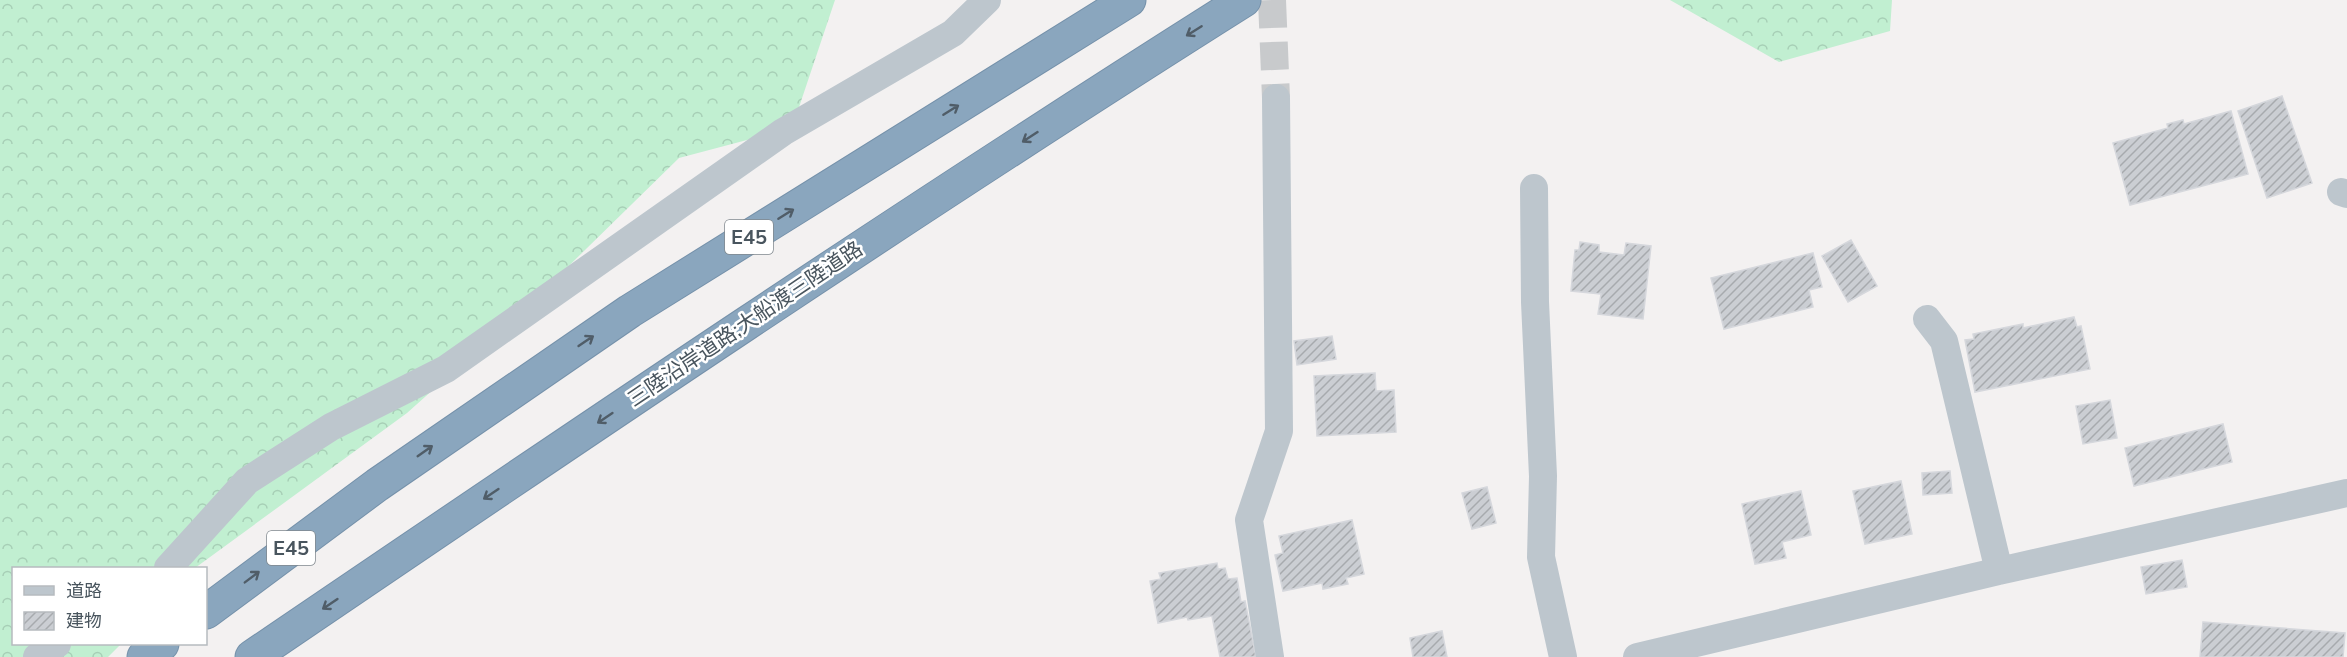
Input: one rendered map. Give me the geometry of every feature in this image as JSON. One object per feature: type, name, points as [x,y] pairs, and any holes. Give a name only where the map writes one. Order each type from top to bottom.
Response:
[{"type":"highway","name":"E45","points":[[207,611],[377,485],[630,311],[1129,0]]},
{"type":"highway","name":"三陸沿岸道路;大船渡三陸道路","points":[[252,657],[539,461],[809,281],[1244,0]]},
{"type":"highway","points":[[144,657],[161,645]]},
{"type":"street","points":[[169,567],[247,482],[331,427],[446,369],[783,132],[953,33],[987,0]]},
{"type":"street","points":[[1269,657],[1249,520],[1279,431],[1276,98]]},
{"type":"street","points":[[1534,188],[1535,302],[1543,476],[1540,557],[1563,657]]},
{"type":"street","points":[[1927,319],[1944,341],[1999,571]]},
{"type":"street","points":[[1637,657],[1999,571],[2347,493]]},
{"type":"street","points":[[37,657],[55,645]]},
{"type":"green space","points":[[0,0],[835,0],[792,128],[679,158],[537,297],[407,413],[196,567],[12,567],[12,645],[120,645],[108,657],[0,657]]},
{"type":"green space","points":[[1670,0],[1892,0],[1890,31],[1779,62]]},
{"type":"building","points":[[2282,96],[2312,183],[2267,198],[2238,111]]},
{"type":"building","points":[[2231,111],[2248,174],[2130,205],[2113,143],[2168,128],[2167,124],[2183,120],[2184,124]]},
{"type":"building","points":[[1851,240],[1877,286],[1848,302],[1822,256]]},
{"type":"building","points":[[1580,242],[1599,245],[1599,252],[1624,255],[1626,243],[1651,246],[1643,319],[1598,314],[1601,294],[1571,291],[1575,250],[1579,250]]},
{"type":"building","points":[[1813,253],[1822,287],[1809,290],[1813,307],[1724,329],[1711,278]]},
{"type":"building","points":[[2074,317],[2077,327],[2081,326],[2090,369],[1975,392],[1965,340],[1974,339],[1973,334],[2023,324],[2023,328]]},
{"type":"building","points":[[1332,336],[1336,359],[1297,365],[1294,341]]},
{"type":"building","points":[[1375,373],[1376,391],[1394,390],[1396,432],[1317,436],[1314,376]]},
{"type":"building","points":[[2110,400],[2117,438],[2083,444],[2076,406]]},
{"type":"building","points":[[2223,424],[2232,462],[2134,486],[2125,448]]},
{"type":"building","points":[[1950,471],[1952,493],[1923,495],[1922,473]]},
{"type":"building","points":[[1901,481],[1912,534],[1865,544],[1853,491]]},
{"type":"building","points":[[1487,487],[1496,523],[1472,529],[1462,493]]},
{"type":"building","points":[[1801,491],[1811,535],[1782,542],[1786,558],[1755,564],[1742,504]]},
{"type":"building","points":[[1352,520],[1364,574],[1346,578],[1348,584],[1323,589],[1322,583],[1283,591],[1275,555],[1283,553],[1279,536]]},
{"type":"building","points":[[2182,560],[2187,587],[2146,594],[2141,567]]},
{"type":"building","points":[[1217,563],[1218,569],[1225,568],[1228,579],[1237,578],[1241,602],[1245,601],[1256,657],[1220,657],[1212,616],[1188,620],[1187,617],[1158,623],[1150,581],[1161,579],[1159,573]]},
{"type":"building","points":[[2203,622],[2345,633],[2343,657],[2200,657]]},
{"type":"building","points":[[1442,631],[1447,657],[1413,657],[1410,638]]},
{"type":"tunnel","points":[[1272,0],[1276,98]]}]
